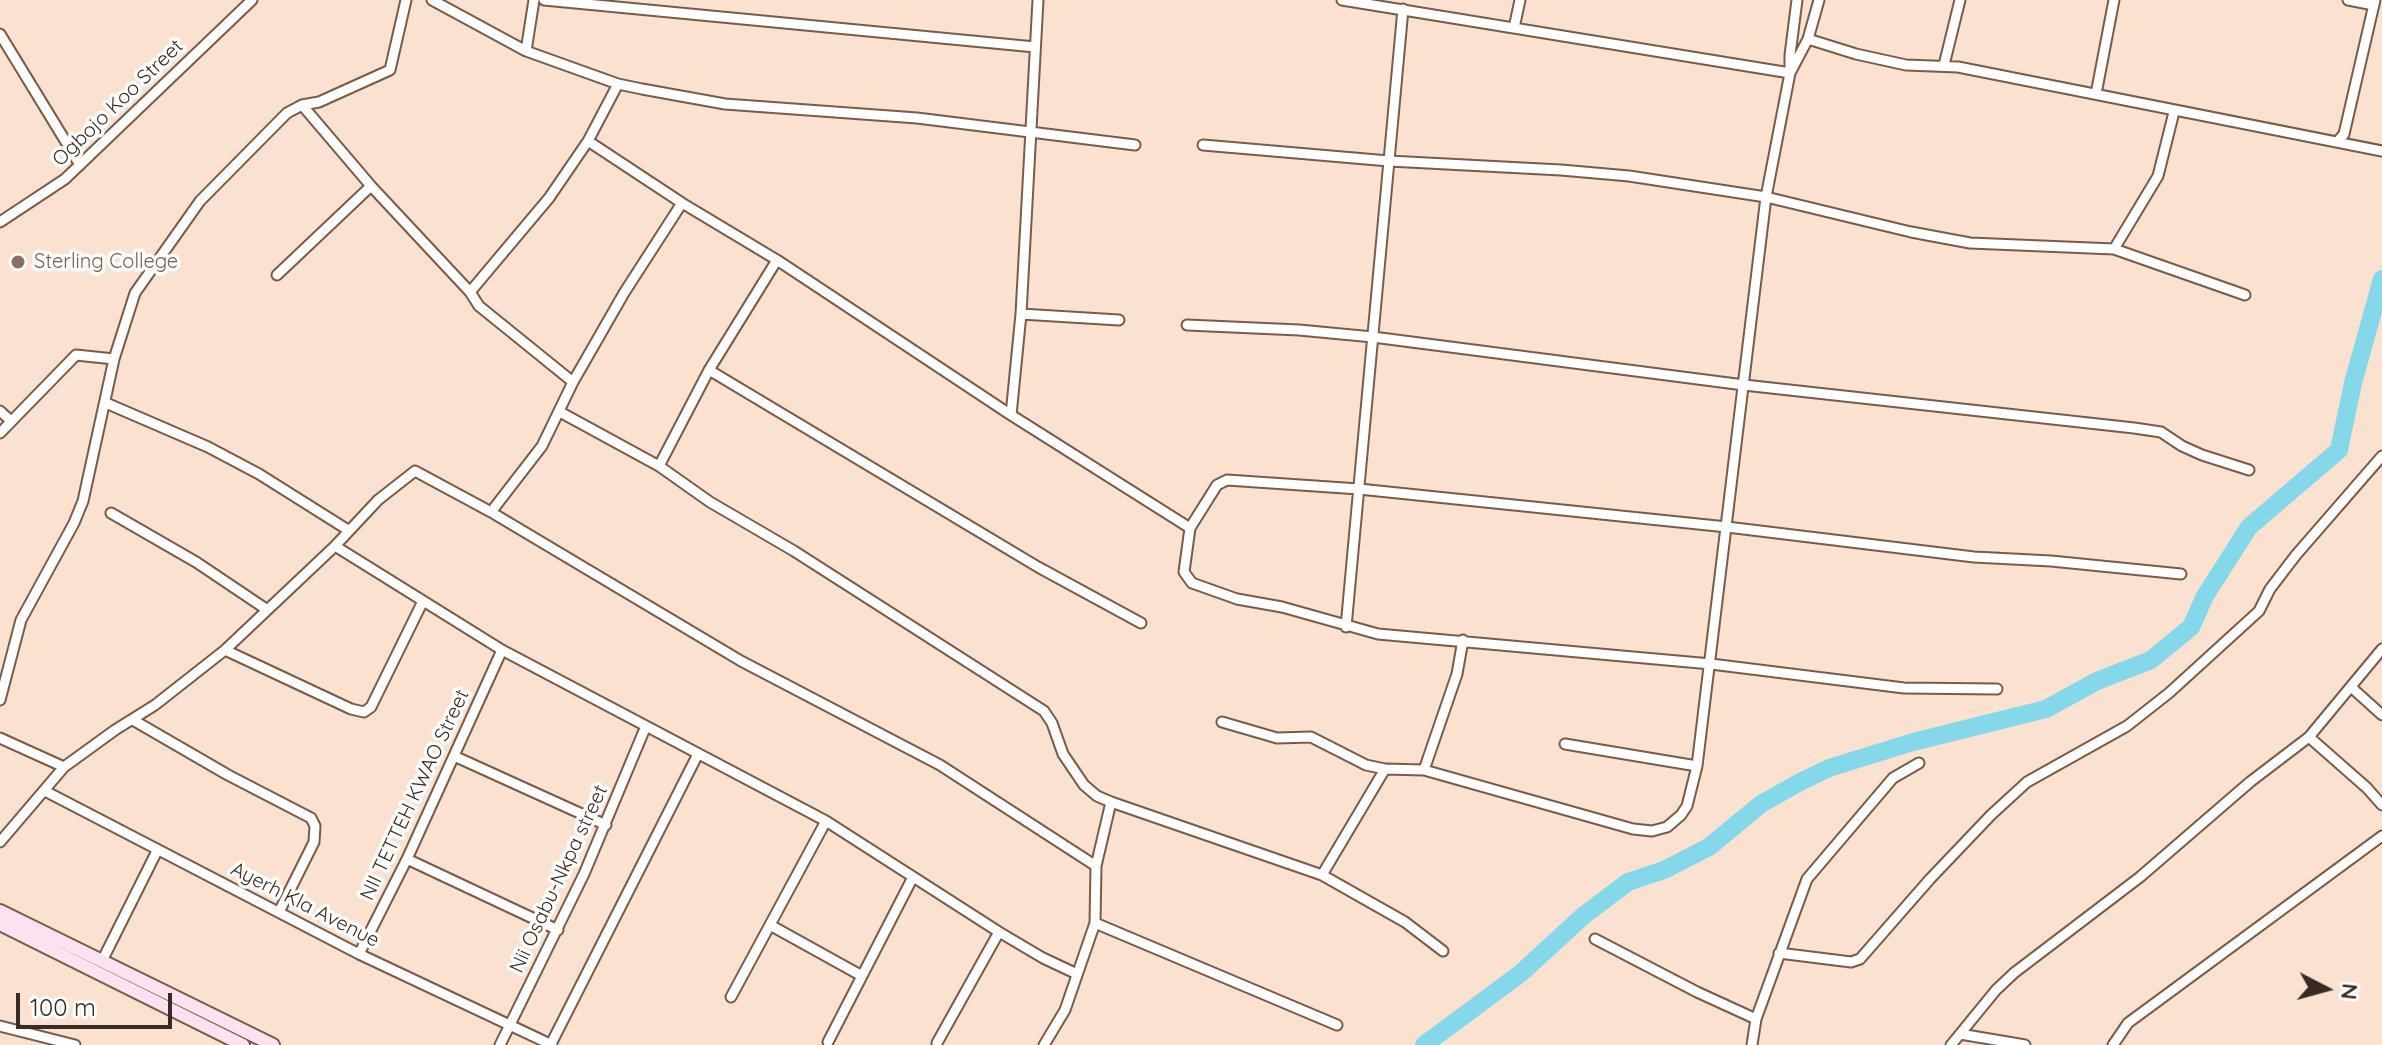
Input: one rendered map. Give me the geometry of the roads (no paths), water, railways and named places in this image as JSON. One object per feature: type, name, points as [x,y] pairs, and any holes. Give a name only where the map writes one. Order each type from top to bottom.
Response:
[{"type":"main road","points":[[0,911],[102,961],[243,1045]]},
{"type":"main road","points":[[0,924],[183,1008],[273,1045]]},
{"type":"street","name":"Ogbojo Koo Street","points":[[0,222],[55,187],[80,165],[252,0]]},
{"type":"street","points":[[0,700],[21,620],[83,501],[114,359],[135,293],[200,201],[287,113],[390,70],[406,0]]},
{"type":"street","points":[[432,0],[526,51],[618,84],[725,104],[917,118],[1135,145]]},
{"type":"street","points":[[526,51],[534,0]]},
{"type":"street","points":[[544,0],[1035,47]]},
{"type":"street","points":[[1011,415],[1021,314],[1038,0]]},
{"type":"street","points":[[1342,0],[1381,2],[1403,9],[1790,73]]},
{"type":"street","points":[[1514,28],[1520,0]]},
{"type":"street","points":[[1222,722],[1277,738],[1311,737],[1357,762],[1385,769],[1424,770],[1605,822],[1652,831],[1667,827],[1681,815],[1687,806],[1697,766],[1766,197],[1790,73],[1797,0]]},
{"type":"street","points":[[1790,73],[1808,39],[1819,0]]},
{"type":"street","points":[[1944,65],[1960,0]]},
{"type":"street","points":[[2096,94],[2114,0]]},
{"type":"street","points":[[2338,141],[2344,134],[2374,3],[2348,0]]},
{"type":"street","points":[[1346,627],[1403,9]]},
{"type":"street","points":[[0,34],[80,165]]},
{"type":"street","points":[[1808,39],[1906,65],[1944,65],[2382,151]]},
{"type":"street","points":[[470,292],[549,198],[588,141],[618,84]]},
{"type":"street","points":[[302,105],[488,314],[573,382]]},
{"type":"street","points":[[2114,249],[2158,176],[2174,112]]},
{"type":"street","points":[[588,141],[1190,528]]},
{"type":"street","points":[[1203,145],[1389,161],[1587,172],[1766,197],[1970,243],[2114,249],[2245,295]]},
{"type":"street","points":[[277,275],[371,186]]},
{"type":"street","points":[[491,512],[542,446],[573,382],[624,293],[682,203]]},
{"type":"street","points":[[659,466],[709,370],[777,260]]},
{"type":"street","points":[[1021,314],[1119,320]]},
{"type":"street","points":[[1187,325],[1373,337],[1744,385],[2161,432],[2192,450],[2249,470]]},
{"type":"street","points":[[0,433],[76,355],[114,359]]},
{"type":"street","points":[[709,370],[1038,567],[1141,623]]},
{"type":"street","points":[[106,403],[208,447],[348,530]]},
{"type":"street","points":[[0,411],[11,421]]},
{"type":"street","points":[[560,412],[659,466],[710,502],[794,551],[1044,711],[1052,723],[1063,754],[1084,785],[1097,796],[1322,875],[1405,922],[1443,951]]},
{"type":"street","points":[[1779,953],[1851,962],[1860,959],[1940,868],[2027,782],[2127,726],[2169,693],[2259,611],[2270,589],[2296,555],[2382,456]]},
{"type":"street","points":[[0,842],[64,767],[133,720],[225,650],[335,546],[378,500],[415,471],[491,512],[741,661],[940,765],[1096,866]]},
{"type":"street","points":[[1997,689],[1904,688],[1711,664],[1398,636],[1346,627],[1282,607],[1237,599],[1189,581],[1184,572],[1190,528],[1217,485],[1223,481],[1359,489],[1727,527],[1974,557],[2181,574]]},
{"type":"street","points":[[111,513],[196,562],[266,609]]},
{"type":"street","points":[[335,546],[502,650],[826,821],[999,932],[1077,974]]},
{"type":"street","points":[[225,650],[351,709],[364,712],[371,707],[423,601]]},
{"type":"street","points":[[1424,770],[1449,700],[1463,640]]},
{"type":"street","points":[[1951,1045],[2014,973],[2140,877],[2250,782],[2309,737],[2382,649]]},
{"type":"street","name":"NII TETTEH KWAO Street","points":[[359,954],[407,859],[502,650]]},
{"type":"street","points":[[2351,687],[2382,715]]},
{"type":"street","points":[[133,720],[311,818],[315,826],[314,842],[279,912]]},
{"type":"street","name":"Nii Osabu-Nkpa street","points":[[500,1045],[558,930],[606,825],[646,726]]},
{"type":"street","points":[[2309,737],[2382,805]]},
{"type":"street","points":[[0,738],[64,767]]},
{"type":"street","points":[[1565,744],[1697,766]]},
{"type":"street","points":[[552,1045],[698,754]]},
{"type":"street","points":[[454,756],[606,825]]},
{"type":"street","points":[[1752,1045],[1756,1019],[1807,879],[1893,778],[1919,763]]},
{"type":"street","points":[[1322,875],[1385,769]]},
{"type":"street","name":"Ayerh Kla Avenue","points":[[45,791],[359,954],[552,1045]]},
{"type":"street","points":[[1044,1045],[1065,1010],[1095,923],[1096,866],[1111,802]]},
{"type":"street","points":[[731,997],[826,821]]},
{"type":"street","points":[[2113,1045],[2128,1023],[2382,836]]},
{"type":"street","points":[[102,961],[157,851]]},
{"type":"street","points":[[407,859],[558,930]]},
{"type":"street","points":[[828,1042],[913,877]]},
{"type":"street","points":[[1095,923],[1337,1025]]},
{"type":"street","points":[[770,925],[862,976]]},
{"type":"street","points":[[937,1043],[999,932]]},
{"type":"street","points":[[1595,939],[1756,1019]]},
{"type":"street","points":[[0,1026],[75,1045]]},
{"type":"street","points":[[1960,1034],[2025,1045]]},
{"type":"waterway","points":[[1424,1045],[1521,973],[1583,916],[1628,882],[1664,870],[1709,847],[1761,804],[1800,782],[1829,768],[1913,742],[2046,709],[2097,681],[2151,660],[2191,627],[2205,596],[2249,527],[2339,450],[2353,383],[2382,279]]},
{"type":"place","name":"Sterling College","points":[[18,262]]}]
